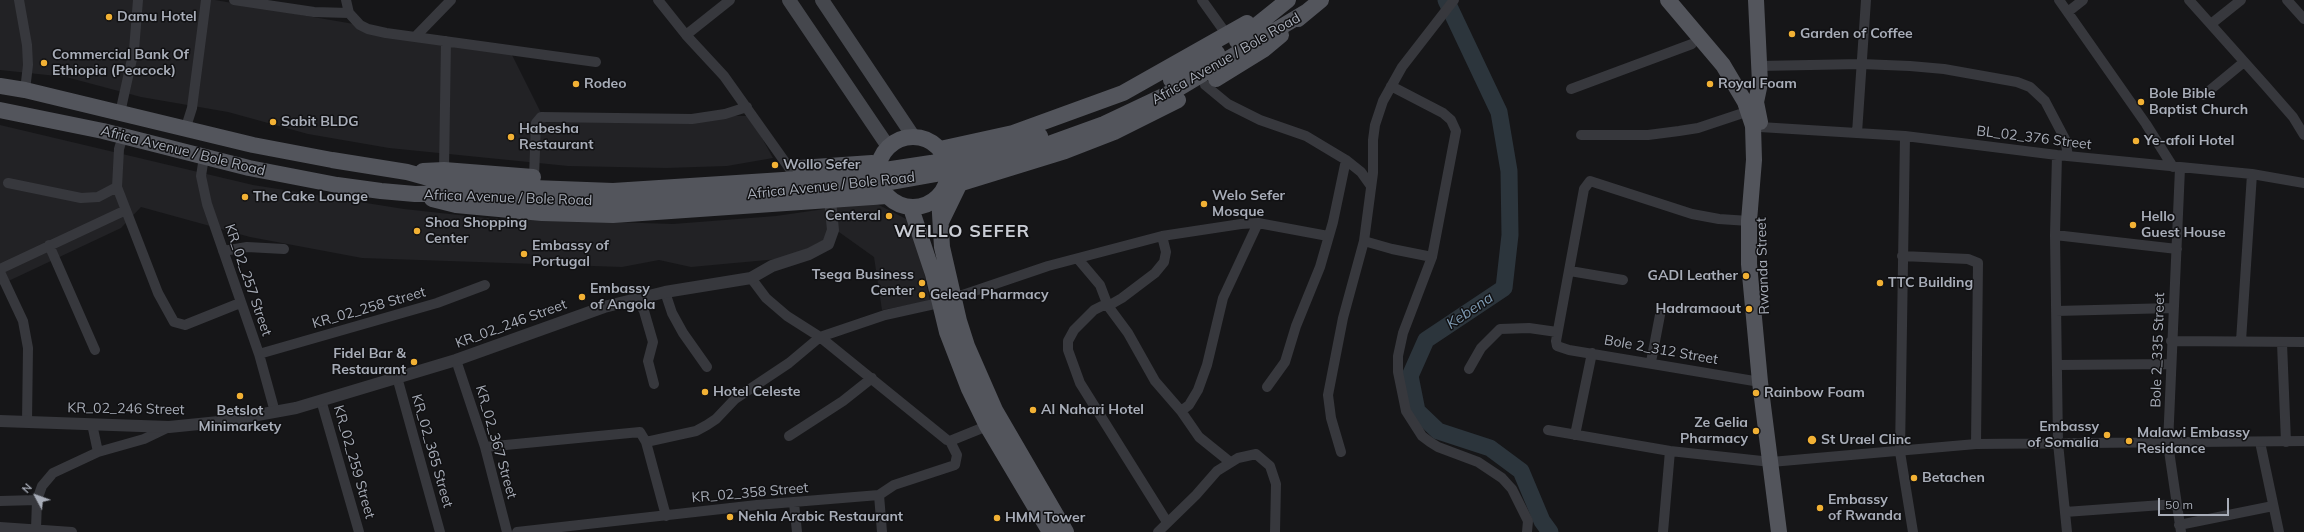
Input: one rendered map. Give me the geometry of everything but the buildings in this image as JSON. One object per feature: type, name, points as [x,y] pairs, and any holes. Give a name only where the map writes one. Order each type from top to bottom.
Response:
[{"type":"main road","points":[[789,0],[887,145]]},
{"type":"main road","points":[[822,0],[913,136]]},
{"type":"main road","name":"Africa Avenue / Bole Road","points":[[0,86],[25,90],[185,130],[332,160],[407,172],[454,184],[613,191],[842,176],[961,157],[1010,146],[1049,133],[1144,94],[1246,36],[1287,0]]},
{"type":"main road","name":"Africa Avenue / Bole Road","points":[[942,153],[1013,133],[1123,93],[1287,0]]},
{"type":"main road","name":"Africa Avenue / Bole Road","points":[[945,197],[1114,132],[1152,114],[1205,85],[1263,50],[1322,0]]},
{"type":"main road","name":"Rwanda Street","points":[[1655,0],[1723,81],[1740,114],[1749,165],[1754,167],[1749,221],[1749,264],[1760,382],[1790,532]]},
{"type":"main road","points":[[1668,0],[1723,65],[1745,102],[1753,126],[1754,167]]},
{"type":"main road","points":[[1682,0],[1728,54],[1756,102]]},
{"type":"main road","name":"Rwanda Street","points":[[1756,0],[1760,83],[1756,102],[1760,127],[1759,243],[1776,462],[1779,532]]},
{"type":"main road","name":"Africa Avenue / Bole Road","points":[[0,110],[122,136],[204,157],[337,185],[415,194],[458,193],[533,200],[577,202],[706,198],[879,184],[963,170],[1021,154],[1123,116],[1182,87],[1306,12]]},
{"type":"main road","points":[[917,223],[908,214],[882,199],[880,194],[878,167],[887,145],[898,139],[913,136],[929,141],[942,153],[949,169],[945,197],[942,247],[946,300],[946,332],[987,426],[1050,532]]},
{"type":"main road","name":"Africa Avenue / Bole Road","points":[[407,172],[444,170],[534,177],[675,179],[867,162],[878,167]]},
{"type":"main road","name":"Africa Avenue / Bole Road","points":[[415,194],[456,205],[542,212],[613,215],[830,200],[880,194]]},
{"type":"main road","points":[[880,194],[900,205],[911,208],[945,197]]},
{"type":"main road","points":[[911,208],[933,274],[958,321],[982,383],[995,410],[1066,532]]},
{"type":"street","points":[[19,0],[27,58],[25,90]]},
{"type":"street","points":[[120,113],[134,50],[138,0]]},
{"type":"street","points":[[185,130],[192,108],[206,0]]},
{"type":"street","points":[[234,0],[314,12],[349,13]]},
{"type":"street","points":[[346,0],[349,13],[360,25],[368,29],[596,62]]},
{"type":"street","points":[[415,37],[451,0]]},
{"type":"street","points":[[658,0],[686,36],[724,76],[748,107],[790,169]]},
{"type":"street","points":[[686,36],[730,0]]},
{"type":"street","points":[[1202,0],[1227,35]]},
{"type":"street","points":[[1341,452],[1331,418],[1328,395],[1343,318],[1364,241],[1371,186],[1375,125],[1383,101],[1402,68],[1454,0]]},
{"type":"street","points":[[1857,133],[1866,0]]},
{"type":"street","points":[[2059,0],[2069,11],[2177,167]]},
{"type":"street","points":[[2069,11],[2083,0]]},
{"type":"street","points":[[2189,0],[2293,117],[2304,135]]},
{"type":"street","points":[[2211,24],[2241,0]]},
{"type":"street","points":[[2287,0],[2304,19]]},
{"type":"street","points":[[444,170],[446,41]]},
{"type":"street","points":[[1571,90],[1692,44]]},
{"type":"street","points":[[2204,95],[2244,62]]},
{"type":"street","points":[[1759,66],[1861,64],[1944,69],[2017,82],[2030,87],[2038,93],[2053,113],[2065,139],[2068,156]]},
{"type":"street","points":[[1205,85],[1228,104],[1260,120],[1306,136],[1346,160],[1361,172],[1371,186]]},
{"type":"street","points":[[1391,86],[1443,113],[1451,120],[1456,131],[1432,257],[1403,333],[1398,356],[1398,372],[1406,411],[1422,436],[1430,442],[1438,447],[1478,462],[1502,478],[1512,489],[1528,521],[1527,532]]},
{"type":"street","points":[[534,177],[536,123],[541,117],[692,119],[725,114],[748,107]]},
{"type":"street","points":[[1581,135],[1648,135],[1679,131],[1698,128],[1740,114]]},
{"type":"street","name":"BL_02_376 Street","points":[[1760,127],[1905,136],[2057,155],[2252,174],[2304,183]]},
{"type":"street","points":[[122,136],[119,149],[117,187],[158,292],[174,322],[185,326],[240,303]]},
{"type":"street","points":[[1905,136],[1900,452],[1913,532]]},
{"type":"street","points":[[2057,155],[2055,235],[2058,443],[2067,532]]},
{"type":"street","name":"KR_02_257 Street","points":[[204,157],[201,176],[207,204],[240,303],[259,354],[275,412]]},
{"type":"street","points":[[1267,386],[1285,362],[1296,326],[1320,267],[1342,187],[1346,160]]},
{"type":"street","name":"Bole 2_335 Street","points":[[2177,167],[2177,249],[2171,341],[2168,444],[2180,529]]},
{"type":"street","points":[[2241,341],[2252,174]]},
{"type":"street","points":[[1470,370],[1481,348],[1500,329],[1529,328],[1558,332],[1584,189],[1590,181],[1692,214],[1719,219],[1749,221]]},
{"type":"street","points":[[8,183],[81,198],[98,197],[117,187]]},
{"type":"street","name":"KR_02_246 Street","points":[[0,422],[169,427],[219,422],[275,412],[321,400],[456,360],[583,313],[665,292],[751,278],[772,266],[809,254],[828,244],[833,230],[830,200]]},
{"type":"street","points":[[27,422],[28,348],[23,321],[0,270],[49,245],[126,210]]},
{"type":"street","points":[[646,442],[696,431],[716,420],[735,399],[789,363],[820,337],[885,315],[946,300],[1048,266],[1162,236],[1258,223],[1328,236]]},
{"type":"street","points":[[1181,411],[1189,404],[1198,390],[1207,365],[1223,298],[1258,223]]},
{"type":"street","points":[[2055,235],[2177,249]]},
{"type":"street","points":[[1162,236],[1166,252],[1164,262],[1155,273],[1108,306],[1102,306],[1094,310],[1074,330],[1068,341],[1068,350],[1080,383],[1167,522]]},
{"type":"street","points":[[1364,241],[1392,249],[1432,257]]},
{"type":"street","points":[[49,245],[94,350]]},
{"type":"street","points":[[223,251],[247,247],[284,249]]},
{"type":"street","points":[[1902,256],[1968,259],[1978,263],[1976,444]]},
{"type":"street","points":[[1078,259],[1100,285],[1108,306],[1128,332],[1155,381],[1181,411],[1199,437],[1230,462]]},
{"type":"street","points":[[1570,271],[1623,280]]},
{"type":"street","points":[[751,278],[766,298],[787,316],[820,337],[944,438],[950,441],[987,426]]},
{"type":"street","name":"KR_02_258 Street","points":[[259,354],[437,303],[485,285]]},
{"type":"street","points":[[665,292],[672,313],[683,333],[708,367]]},
{"type":"street","points":[[638,299],[644,311],[653,342],[648,361],[654,384]]},
{"type":"street","points":[[2056,311],[2173,308]]},
{"type":"street","points":[[1651,362],[1660,315]]},
{"type":"street","name":"Bole 2_312 Street","points":[[1558,332],[1557,346],[1569,350],[1651,362],[1760,382]]},
{"type":"street","points":[[2171,341],[2304,342]]},
{"type":"street","points":[[2282,343],[2286,442]]},
{"type":"street","points":[[1575,435],[1592,353]]},
{"type":"street","name":"KR_02_367 Street","points":[[456,360],[485,447],[507,532]]},
{"type":"street","points":[[2057,365],[2171,364]]},
{"type":"street","name":"KR_02_365 Street","points":[[397,377],[440,532]]},
{"type":"street","points":[[789,436],[844,401],[872,378]]},
{"type":"street","name":"KR_02_259 Street","points":[[321,400],[359,532]]},
{"type":"street","points":[[92,424],[98,452]]},
{"type":"street","points":[[36,529],[37,500],[42,486],[53,473],[98,452],[144,439],[169,427]]},
{"type":"street","points":[[1548,430],[1670,451],[1776,462],[1976,444],[2168,444],[2304,441]]},
{"type":"street","points":[[485,447],[637,431],[644,435],[666,516]]},
{"type":"street","name":"KR_02_358 Street","points":[[517,532],[592,522],[666,516],[708,510],[879,495],[894,485],[955,465],[957,455],[950,441]]},
{"type":"street","points":[[2260,442],[2279,532]]},
{"type":"street","points":[[1663,532],[1670,451]]},
{"type":"street","points":[[1158,532],[1196,495],[1217,471],[1238,458],[1256,454],[1270,466],[1276,484],[1275,532]]},
{"type":"street","points":[[879,495],[882,532]]},
{"type":"street","points":[[0,501],[37,500]]},
{"type":"street","points":[[794,503],[797,532]]},
{"type":"street","points":[[2065,512],[2176,504]]},
{"type":"street","points":[[2180,529],[2273,506]]},
{"type":"street","points":[[0,527],[25,530],[36,529],[72,532]]},
{"type":"shaded area","points":[[0,0],[215,0],[510,51],[546,123],[692,116],[750,116],[773,158],[727,166],[666,168],[568,166],[389,148],[308,134],[228,112],[141,97],[66,77],[0,70]]},
{"type":"shaded area","points":[[0,125],[253,185],[404,209],[486,218],[673,224],[776,216],[873,202],[914,223],[930,301],[882,310],[874,257],[839,232],[789,258],[691,267],[659,260],[622,267],[362,258],[250,237],[141,207],[121,228],[0,285]]},
{"type":"waterway","name":"Kebena","points":[[1446,0],[1499,112],[1509,171],[1510,235],[1504,288],[1426,340],[1410,376],[1417,411],[1438,431],[1490,448],[1521,471],[1542,521],[1550,532]]},
{"type":"place","name":"Damu Hotel","points":[[109,17]]},
{"type":"place","name":"Garden of Coffee","points":[[1792,34]]},
{"type":"place","name":"Commercial Bank Of Ethiopia (Peacock)","points":[[44,63]]},
{"type":"place","name":"Rodeo","points":[[576,84]]},
{"type":"place","name":"Royal Foam","points":[[1710,84]]},
{"type":"place","name":"Bole Bible Baptist Church","points":[[2141,102]]},
{"type":"place","name":"Sabit BLDG","points":[[273,122]]},
{"type":"place","name":"Habesha Restaurant","points":[[511,137]]},
{"type":"place","name":"Ye-afoli Hotel","points":[[2136,141]]},
{"type":"place","name":"Wollo Sefer","points":[[775,165]]},
{"type":"place","name":"The Cake Lounge","points":[[245,197]]},
{"type":"place","name":"Welo Sefer Mosque","points":[[1204,204]]},
{"type":"place","name":"Centeral","points":[[889,216]]},
{"type":"place","name":"Hello Guest House","points":[[2133,225]]},
{"type":"place","name":"Shoa Shopping Center","points":[[417,231]]},
{"type":"place","name":"Embassy of Portugal","points":[[524,254]]},
{"type":"place","name":"GADI Leather","points":[[1746,276]]},
{"type":"place","name":"Tsega Business Center","points":[[922,283]]},
{"type":"place","name":"TTC Building","points":[[1880,283]]},
{"type":"place","name":"Gelead Pharmacy","points":[[922,295]]},
{"type":"place","name":"Embassy of Angola","points":[[582,297]]},
{"type":"place","name":"Hadramaout","points":[[1749,309]]},
{"type":"place","name":"Fidel Bar & Restaurant","points":[[414,362]]},
{"type":"place","name":"Hotel Celeste","points":[[705,392]]},
{"type":"place","name":"Rainbow Foam","points":[[1756,393]]},
{"type":"place","name":"Betslot Minimarkety","points":[[240,396]]},
{"type":"place","name":"Al Nahari Hotel","points":[[1033,410]]},
{"type":"place","name":"Ze Gelia Pharmacy","points":[[1756,431]]},
{"type":"place","name":"Embassy of Somalia","points":[[2107,435]]},
{"type":"place","name":"St Urael Clinc","points":[[1812,440]]},
{"type":"place","name":"Malawi Embassy Residance","points":[[2129,441]]},
{"type":"place","name":"Betachen","points":[[1914,478]]},
{"type":"place","name":"Embassy of Rwanda","points":[[1820,508]]},
{"type":"place","name":"Nehla Arabic Restaurant","points":[[730,517]]},
{"type":"place","name":"HMM Tower","points":[[997,518]]},
{"type":"district","name":"WELLO SEFER","points":[[962,232]]}]
